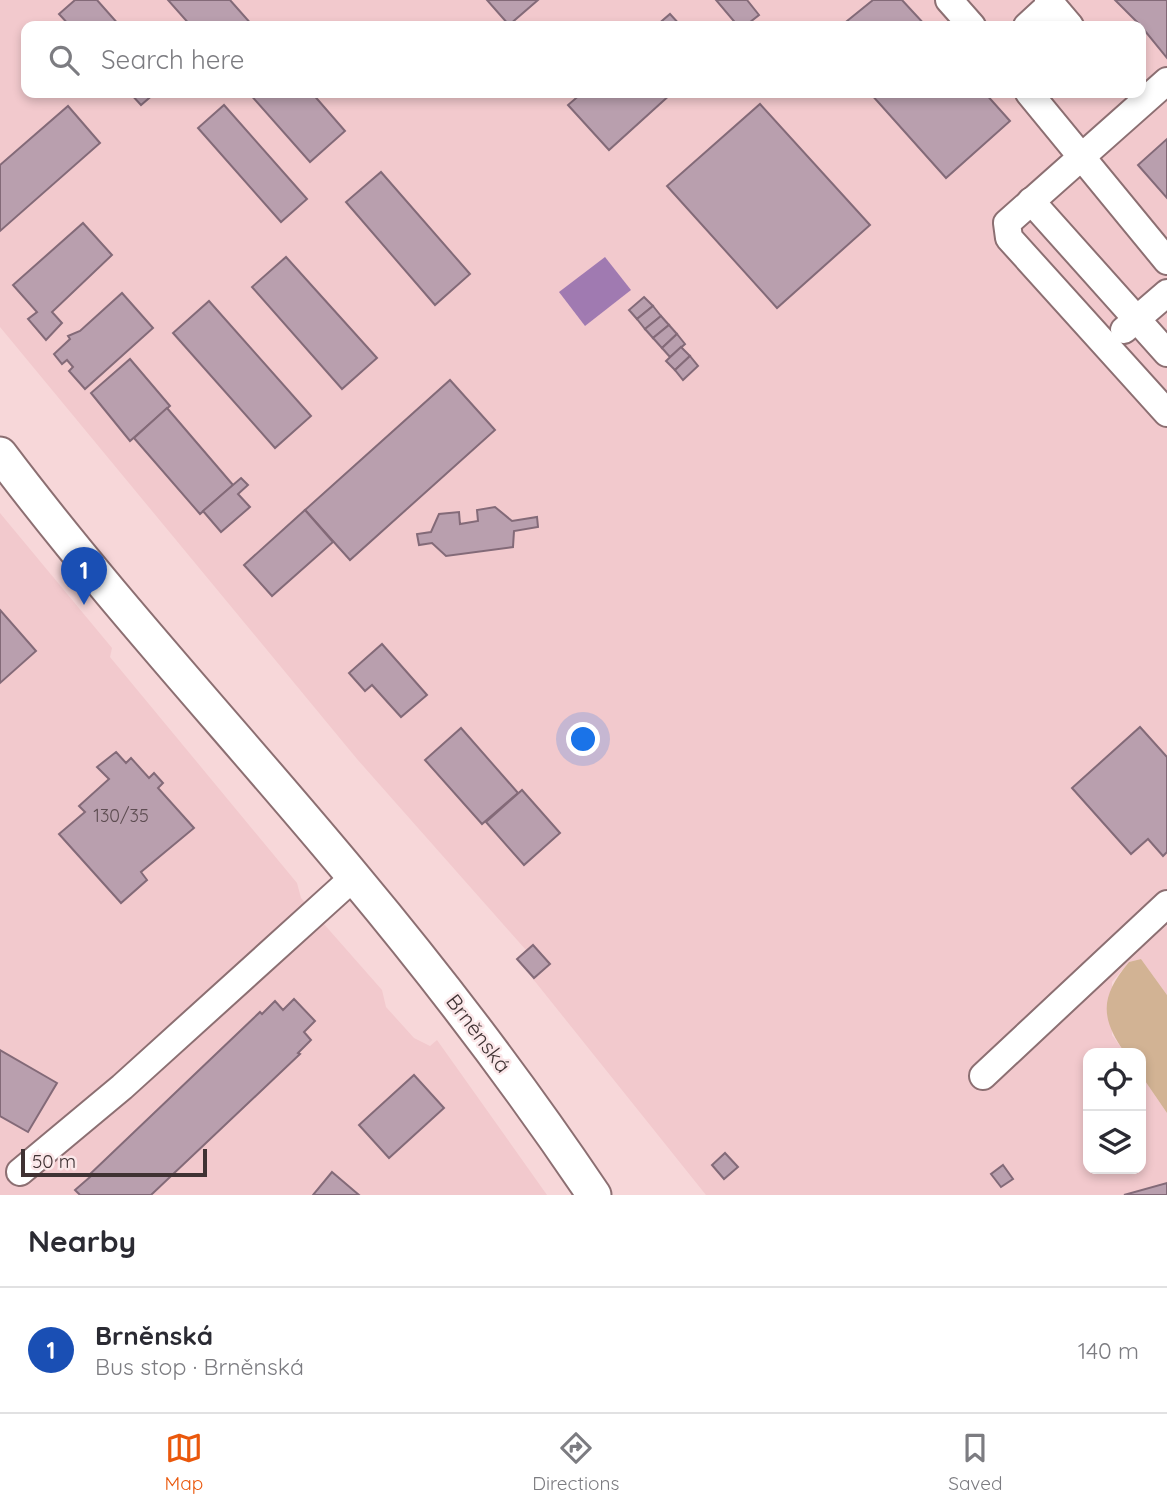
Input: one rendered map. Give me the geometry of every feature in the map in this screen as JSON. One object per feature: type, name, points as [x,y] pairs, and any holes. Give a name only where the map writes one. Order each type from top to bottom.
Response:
[{"type":"main road","name":"Brněnská","points":[[0,454],[83,559],[446,989],[541,1116],[594,1195]]},
{"type":"lane","points":[[949,0],[968,21]]},
{"type":"lane","points":[[1032,21],[1050,2],[1066,21]]},
{"type":"lane","points":[[1167,81],[1007,223],[1009,238],[1167,413]]},
{"type":"lane","points":[[1033,98],[1167,261]]},
{"type":"lane","points":[[1031,201],[1167,353]]},
{"type":"lane","points":[[1107,345],[1167,293]]},
{"type":"lane","points":[[20,1172],[122,1087],[354,877]]},
{"type":"lane","points":[[983,1076],[1167,904]]},
{"type":"shaded area","points":[[0,0],[1167,0],[1167,995],[1141,959],[1129,962],[1112,982],[1112,1035],[1121,1048],[1083,1048],[1083,1174],[1146,1174],[1146,1082],[1167,1113],[1167,1195],[706,1195],[517,959],[526,950],[357,759],[0,327]]},
{"type":"shaded area","points":[[605,257],[631,290],[585,326],[559,292]]},
{"type":"shaded area","points":[[0,513],[112,648],[110,657],[297,883],[301,898],[382,990],[386,1007],[414,1038],[430,1046],[437,1040],[547,1195],[0,1195]]},
{"type":"shaded area","points":[[1141,959],[1167,995],[1167,1113],[1146,1082],[1146,1048],[1122,1048],[1107,1017],[1113,985],[1129,962]]},
{"type":"building","points":[[75,0],[97,0],[116,21],[65,21],[59,14]]},
{"type":"building","points":[[168,0],[230,0],[249,21],[187,21]]},
{"type":"building","points":[[487,0],[538,0],[514,21],[505,21]]},
{"type":"building","points":[[716,0],[747,0],[759,15],[751,21],[734,21]]},
{"type":"building","points":[[873,0],[902,0],[921,21],[847,21]]},
{"type":"building","points":[[1115,0],[1167,0],[1167,58],[1146,32],[1146,21],[1136,21]]},
{"type":"building","points":[[670,14],[676,21],[662,21]]},
{"type":"building","points":[[135,98],[149,98],[141,105]]},
{"type":"building","points":[[253,98],[316,98],[345,131],[310,162]]},
{"type":"building","points":[[576,98],[666,98],[609,150],[568,105]]},
{"type":"building","points":[[874,98],[989,98],[1010,121],[946,178]]},
{"type":"building","points":[[760,104],[870,225],[777,308],[667,186]]},
{"type":"building","points":[[224,105],[307,199],[281,222],[198,128]]},
{"type":"building","points":[[68,106],[100,143],[0,231],[0,165]]},
{"type":"building","points":[[1167,139],[1167,198],[1138,165]]},
{"type":"building","points":[[381,172],[470,274],[435,305],[346,202]]},
{"type":"building","points":[[83,223],[112,255],[52,312],[62,323],[46,340],[28,319],[37,312],[13,285]]},
{"type":"building","points":[[286,257],[377,358],[342,389],[252,287]]},
{"type":"building","points":[[122,293],[153,328],[85,389],[69,371],[73,367],[67,360],[62,364],[54,354],[70,339],[68,336],[80,331]]},
{"type":"building","points":[[644,297],[653,306],[637,319],[629,310]]},
{"type":"building","points":[[209,301],[311,416],[275,448],[173,333]]},
{"type":"building","points":[[653,306],[661,316],[645,329],[637,319]]},
{"type":"building","points":[[661,316],[669,325],[653,338],[645,329]]},
{"type":"building","points":[[669,325],[677,334],[662,348],[653,338]]},
{"type":"building","points":[[677,334],[685,344],[670,357],[662,348]]},
{"type":"building","points":[[681,347],[690,356],[675,370],[666,361]]},
{"type":"building","points":[[690,356],[698,366],[683,380],[675,370]]},
{"type":"building","points":[[130,359],[170,406],[130,441],[91,393]]},
{"type":"building","points":[[450,380],[495,430],[350,560],[305,510]]},
{"type":"building","points":[[167,408],[233,485],[200,514],[134,438]]},
{"type":"building","points":[[241,478],[248,485],[238,494],[250,507],[221,532],[203,511]]},
{"type":"building","points":[[495,507],[512,521],[537,517],[538,527],[514,531],[513,547],[446,556],[432,543],[419,545],[417,534],[431,532],[439,514],[459,512],[460,524],[478,521],[477,510]]},
{"type":"building","points":[[305,510],[333,542],[272,596],[244,565]]},
{"type":"building","points":[[0,610],[36,651],[0,683]]},
{"type":"building","points":[[382,644],[427,695],[401,717],[372,685],[365,691],[349,673]]},
{"type":"building","points":[[1140,727],[1167,757],[1167,852],[1163,856],[1148,839],[1131,854],[1072,788]]},
{"type":"building","points":[[461,728],[518,793],[482,824],[425,760]]},
{"type":"building","points":[[116,752],[126,763],[131,758],[149,778],[154,773],[163,783],[158,788],[194,828],[141,872],[147,880],[121,903],[59,834],[85,812],[79,806],[109,779],[97,767]]},
{"type":"building","points":[[522,790],[560,833],[524,865],[486,822]]},
{"type":"building","points":[[533,945],[550,964],[534,978],[517,959]]},
{"type":"building","points":[[294,999],[315,1021],[304,1032],[311,1040],[298,1053],[300,1054],[151,1195],[80,1195],[75,1190],[260,1012],[262,1014],[275,1001],[283,1010]]},
{"type":"building","points":[[0,1050],[57,1083],[28,1132],[0,1116]]},
{"type":"building","points":[[414,1075],[444,1108],[389,1158],[359,1125]]},
{"type":"building","points":[[725,1153],[738,1167],[724,1179],[712,1165]]},
{"type":"building","points":[[1003,1165],[1013,1179],[1001,1187],[991,1174]]},
{"type":"building","points":[[332,1172],[359,1195],[313,1195]]},
{"type":"building","points":[[1167,1183],[1167,1195],[1124,1195]]},
{"type":"place","name":"Brněnská","points":[[84,605]]}]
